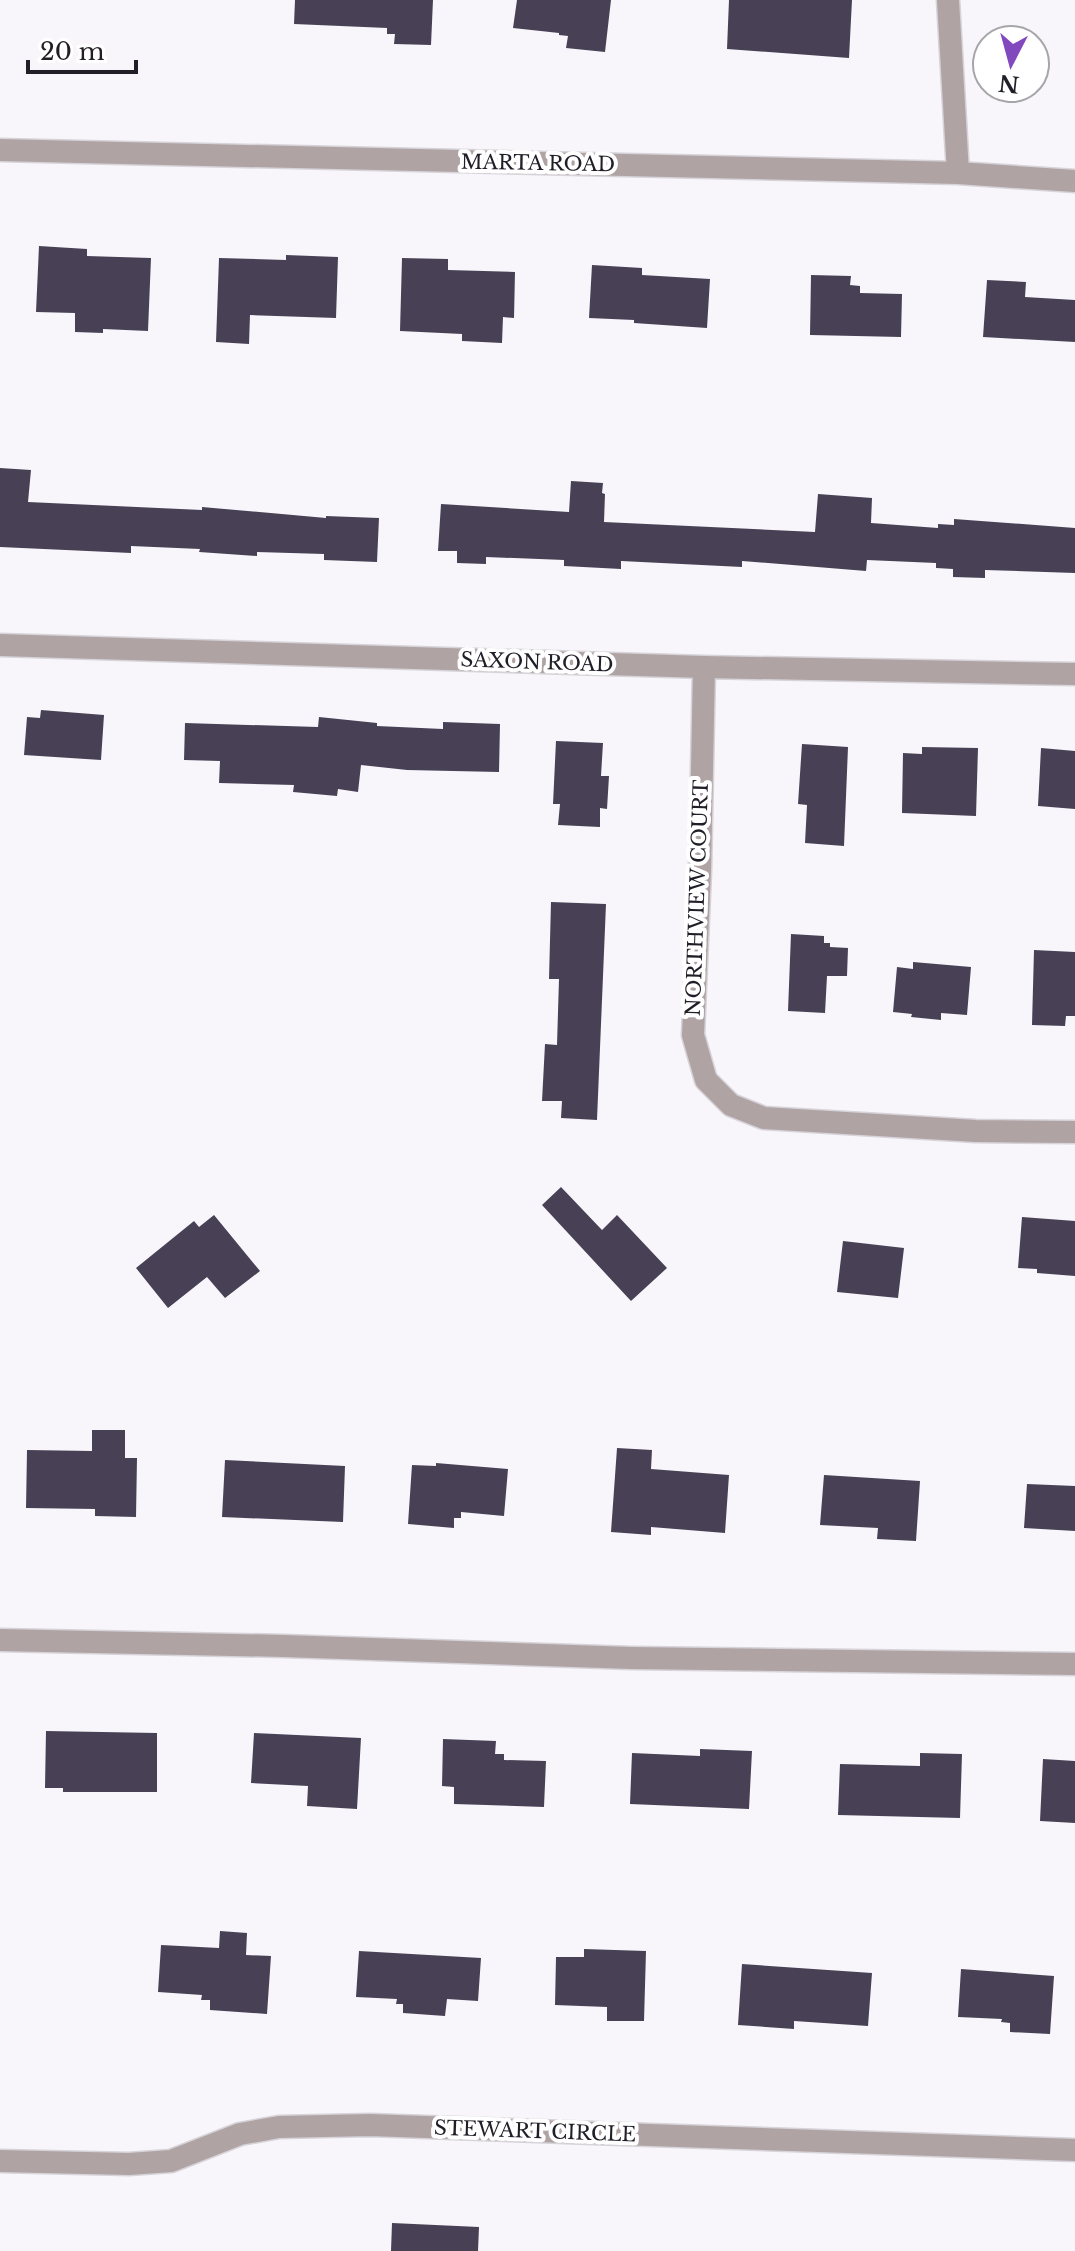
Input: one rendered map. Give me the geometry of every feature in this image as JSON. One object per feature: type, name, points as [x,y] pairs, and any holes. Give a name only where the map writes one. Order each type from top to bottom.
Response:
[{"type":"street","points":[[948,0],[958,173]]},
{"type":"street","name":"MARTA ROAD","points":[[0,150],[958,173],[1075,181]]},
{"type":"street","name":"SAXON ROAD","points":[[0,645],[704,667],[1075,674]]},
{"type":"street","name":"NORTHVIEW COURT","points":[[704,667],[693,1035],[706,1080],[731,1105],[764,1118],[976,1131],[1075,1132]]},
{"type":"street","points":[[0,1640],[632,1658],[1075,1664]]},
{"type":"street","name":"STEWART CIRCLE","points":[[0,2161],[129,2164],[171,2161],[240,2134],[279,2127],[370,2125],[1075,2150]]},
{"type":"building","points":[[295,0],[433,0],[431,45],[394,44],[395,34],[387,34],[387,28],[294,24]]},
{"type":"building","points":[[517,0],[611,0],[605,52],[566,48],[568,36],[559,33],[513,28]]},
{"type":"building","points":[[729,0],[852,0],[849,58],[727,49]]},
{"type":"building","points":[[39,246],[87,249],[87,256],[151,258],[148,331],[103,329],[103,333],[75,332],[75,313],[36,312]]},
{"type":"building","points":[[286,255],[338,257],[336,318],[250,315],[249,344],[216,342],[219,258],[286,260]]},
{"type":"building","points":[[402,258],[448,259],[448,270],[515,272],[514,318],[503,317],[502,343],[462,341],[462,334],[400,331]]},
{"type":"building","points":[[592,265],[642,268],[642,275],[710,279],[707,328],[589,318]]},
{"type":"building","points":[[811,275],[851,276],[850,285],[860,286],[860,293],[902,294],[901,337],[810,335]]},
{"type":"building","points":[[987,280],[1026,282],[1025,297],[1075,300],[1075,342],[983,337]]},
{"type":"building","points":[[0,468],[31,470],[28,502],[202,510],[202,507],[326,518],[379,518],[377,562],[324,560],[324,554],[257,552],[257,556],[199,552],[200,549],[131,546],[131,553],[0,547]]},
{"type":"building","points":[[571,481],[603,483],[604,522],[815,532],[818,494],[872,498],[871,523],[938,528],[938,524],[954,525],[954,519],[1075,528],[1075,573],[985,570],[985,578],[953,577],[953,569],[936,568],[936,563],[867,560],[866,571],[742,561],[742,567],[621,561],[621,569],[564,566],[564,560],[486,557],[486,564],[457,563],[457,551],[438,551],[441,504],[569,512]]},
{"type":"building","points":[[41,710],[104,715],[101,760],[24,755],[27,717],[40,718]]},
{"type":"building","points":[[319,717],[377,723],[377,726],[443,729],[443,722],[500,724],[499,772],[407,770],[361,765],[358,792],[338,789],[337,796],[293,792],[294,785],[219,783],[220,761],[184,760],[185,723],[318,727]]},
{"type":"building","points":[[556,741],[603,743],[601,776],[609,776],[607,809],[600,808],[600,827],[558,825],[560,804],[553,804]]},
{"type":"building","points":[[802,744],[848,747],[844,846],[805,843],[807,805],[798,804]]},
{"type":"building","points":[[922,747],[978,748],[976,816],[902,813],[903,753],[922,754]]},
{"type":"building","points":[[1041,748],[1075,751],[1075,809],[1038,806]]},
{"type":"building","points":[[551,902],[606,904],[597,1120],[561,1118],[562,1101],[542,1101],[545,1044],[557,1045],[559,979],[549,979]]},
{"type":"building","points":[[791,934],[824,936],[824,943],[830,943],[830,947],[848,948],[847,976],[827,976],[825,1013],[788,1011]]},
{"type":"building","points":[[1034,950],[1075,952],[1075,1016],[1066,1016],[1065,1026],[1032,1025]]},
{"type":"building","points":[[913,962],[971,967],[967,1015],[941,1013],[941,1020],[893,1012],[897,967],[913,969]]},
{"type":"building","points":[[561,1187],[602,1230],[617,1215],[667,1268],[631,1301],[542,1205]]},
{"type":"building","points":[[214,1215],[260,1271],[225,1298],[207,1277],[168,1308],[136,1268],[194,1221],[199,1227]]},
{"type":"building","points":[[1022,1217],[1075,1221],[1075,1276],[1018,1268]]},
{"type":"building","points":[[843,1241],[904,1248],[898,1298],[837,1292]]},
{"type":"building","points":[[92,1430],[125,1430],[125,1458],[137,1458],[136,1517],[95,1516],[95,1509],[26,1508],[27,1450],[92,1451]]},
{"type":"building","points":[[617,1448],[652,1450],[651,1469],[729,1475],[725,1533],[651,1527],[651,1535],[611,1532]]},
{"type":"building","points":[[225,1460],[345,1466],[343,1522],[222,1517]]},
{"type":"building","points":[[436,1463],[508,1469],[504,1516],[461,1512],[461,1518],[454,1518],[454,1528],[408,1524],[412,1465],[436,1466]]},
{"type":"building","points":[[824,1475],[920,1481],[916,1541],[877,1539],[878,1528],[820,1525]]},
{"type":"building","points":[[1027,1484],[1075,1486],[1075,1531],[1024,1528]]},
{"type":"building","points":[[46,1731],[157,1733],[157,1792],[63,1792],[63,1788],[45,1788]]},
{"type":"building","points":[[254,1733],[361,1738],[357,1809],[307,1806],[308,1786],[251,1783]]},
{"type":"building","points":[[443,1739],[496,1741],[495,1754],[504,1754],[504,1760],[546,1761],[544,1807],[454,1804],[454,1787],[442,1786]]},
{"type":"building","points":[[700,1749],[752,1751],[749,1809],[630,1804],[632,1753],[700,1756]]},
{"type":"building","points":[[920,1753],[962,1754],[960,1818],[838,1815],[840,1764],[920,1766]]},
{"type":"building","points":[[1043,1759],[1075,1761],[1075,1823],[1040,1821]]},
{"type":"building","points":[[220,1931],[247,1933],[246,1955],[271,1956],[267,2014],[210,2010],[210,2000],[201,2000],[202,1995],[158,1992],[161,1945],[219,1948]]},
{"type":"building","points":[[584,1949],[646,1951],[644,2021],[607,2021],[607,2007],[555,2005],[556,1957],[584,1957]]},
{"type":"building","points":[[359,1951],[481,1958],[478,2001],[447,1999],[445,2016],[403,2013],[403,2004],[396,2004],[397,1999],[356,1997]]},
{"type":"building","points":[[742,1964],[872,1973],[868,2026],[794,2021],[794,2029],[738,2025]]},
{"type":"building","points":[[961,1969],[1054,1976],[1050,2034],[1010,2032],[1010,2023],[1001,2022],[1002,2019],[958,2017]]},
{"type":"building","points":[[392,2223],[479,2227],[478,2251],[391,2251]]}]
